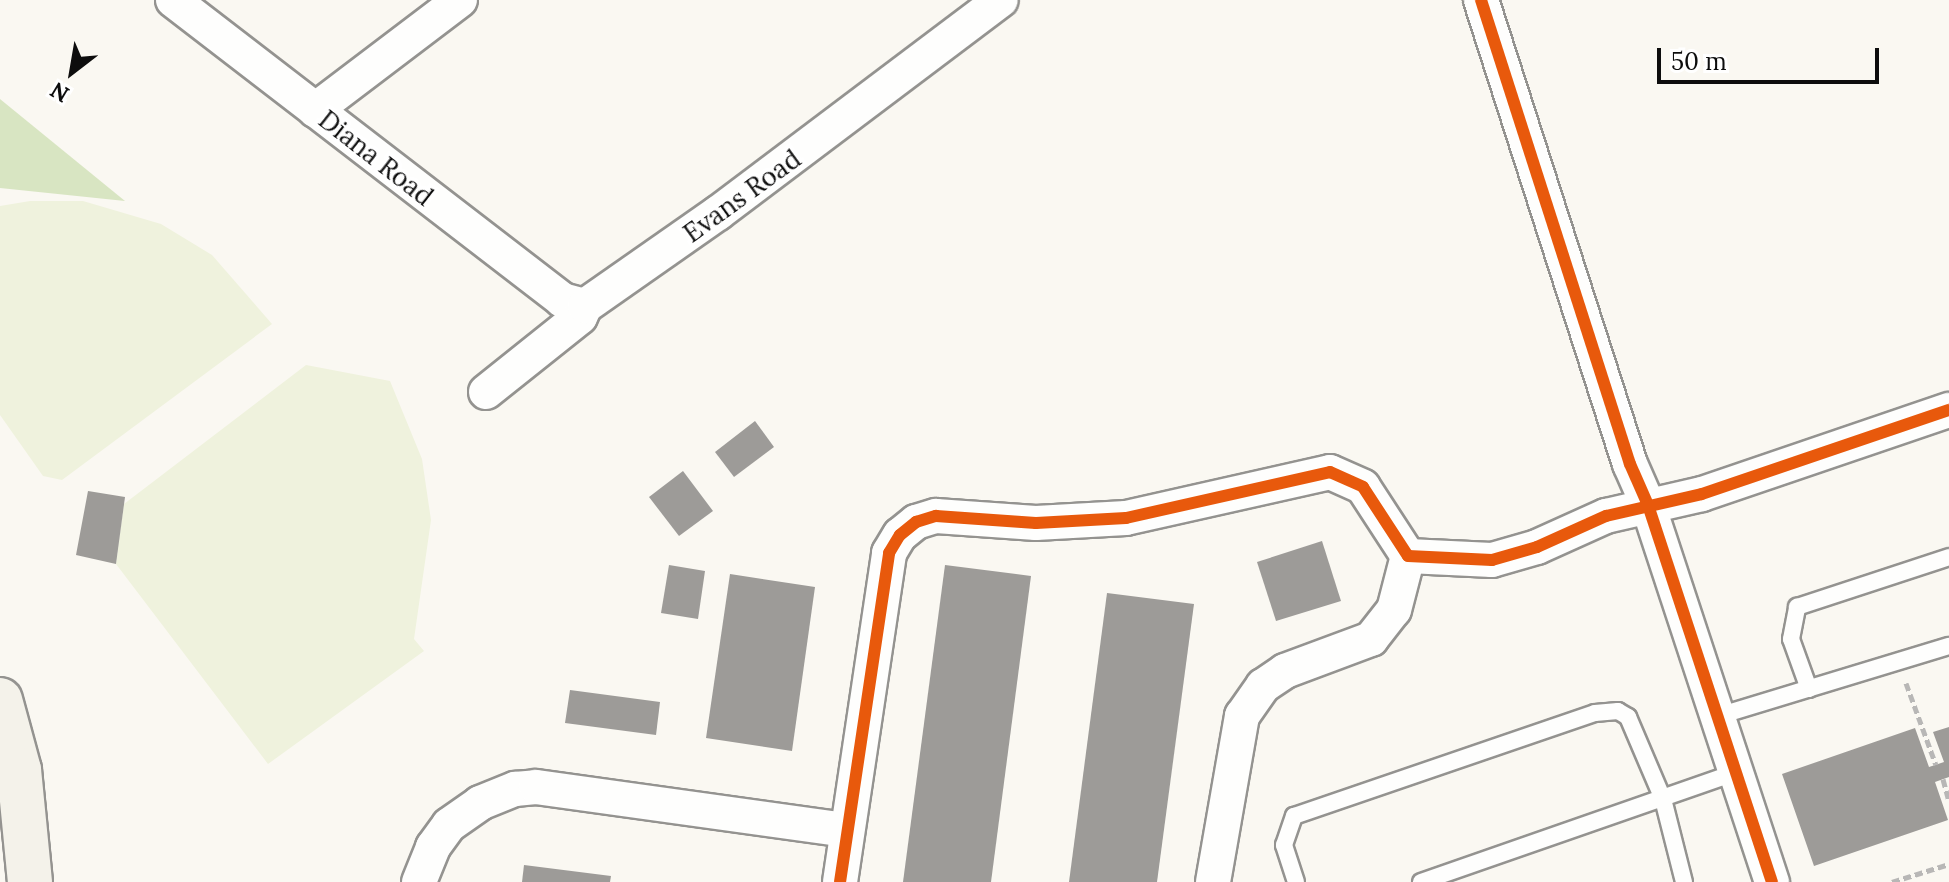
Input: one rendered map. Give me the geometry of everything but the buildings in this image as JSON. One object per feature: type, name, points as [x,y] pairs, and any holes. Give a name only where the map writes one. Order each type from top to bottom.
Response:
[{"type":"street","name":"Diana Road","points":[[173,0],[562,300],[585,306]]},
{"type":"street","points":[[315,110],[460,0]]},
{"type":"street","name":"Evans Road","points":[[486,392],[580,317],[585,306],[731,204],[1001,0]]},
{"type":"street","points":[[1481,0],[1630,464],[1648,505],[1715,717],[1772,882]]},
{"type":"street","points":[[1408,556],[1492,560],[1648,505],[1702,494],[1949,410]]},
{"type":"street","points":[[840,882],[889,553],[916,522],[936,516],[1036,523],[1126,518],[1330,472],[1363,487],[1408,556],[1394,610],[1371,639],[1285,671],[1247,707],[1237,731],[1213,882]]},
{"type":"street","points":[[0,700],[19,770],[30,882]]},
{"type":"street","points":[[419,882],[433,847],[449,825],[480,803],[515,789],[536,787],[847,830]]},
{"type":"lane","points":[[1809,689],[1791,639],[1797,607],[1949,557]]},
{"type":"lane","points":[[1715,717],[1949,646]]},
{"type":"lane","points":[[1296,882],[1284,845],[1294,816],[1595,713],[1618,711],[1628,717],[1663,799],[1684,882]]},
{"type":"lane","points":[[1421,882],[1734,773]]},
{"type":"path","points":[[1899,662],[1936,765]]},
{"type":"path","points":[[1943,779],[1949,801]]},
{"type":"path","points":[[1892,882],[1949,864]]},
{"type":"green space","points":[[0,99],[125,201],[0,188]]},
{"type":"green space","points":[[30,201],[83,201],[161,224],[212,255],[272,324],[62,480],[43,476],[0,415],[0,206]]},
{"type":"green space","points":[[306,365],[390,381],[422,459],[431,520],[414,639],[424,651],[268,764],[116,564],[124,504]]},
{"type":"cycle path","points":[[1481,0],[1630,464],[1648,505],[1772,882]]},
{"type":"cycle path","points":[[840,882],[889,553],[900,535],[916,522],[936,516],[1036,523],[1126,518],[1330,472],[1363,487],[1408,556],[1492,560],[1537,547],[1606,516],[1702,494],[1949,410]]}]
